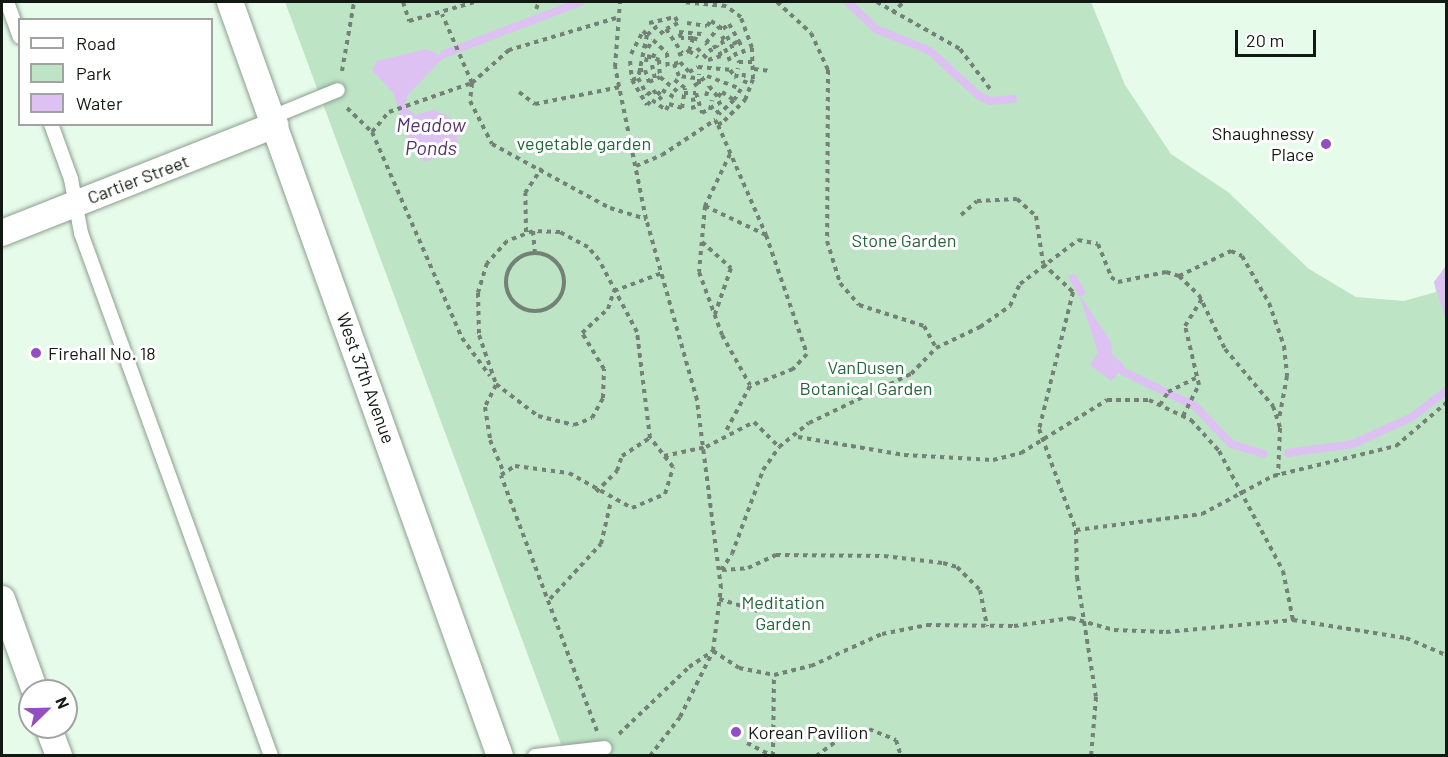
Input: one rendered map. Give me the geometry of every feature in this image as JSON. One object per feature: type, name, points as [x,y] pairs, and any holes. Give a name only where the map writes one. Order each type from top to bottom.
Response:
[{"type":"street","name":"West 37th Avenue","points":[[230,2],[500,756]]},
{"type":"street","name":"Cartier Street","points":[[2,232],[273,121]]},
{"type":"street","points":[[2,599],[31,679]]},
{"type":"street","points":[[53,739],[59,756]]},
{"type":"lane","points":[[7,2],[18,32]]},
{"type":"lane","points":[[273,121],[338,90]]},
{"type":"lane","points":[[52,126],[74,204],[271,756]]},
{"type":"lane","points":[[535,756],[605,748]]},
{"type":"path","points":[[354,2],[348,56],[336,80],[338,90],[345,105],[372,132],[462,338],[496,384],[519,405],[548,419],[574,425],[592,418],[603,399],[604,374],[583,330],[604,315],[614,291],[662,273]]},
{"type":"path","points":[[403,2],[409,21],[442,14],[475,2]]},
{"type":"path","points":[[536,9],[539,2]]},
{"type":"path","points":[[620,2],[616,18],[620,87],[646,219],[686,349],[705,447],[707,508],[721,570],[713,651],[680,717],[650,756]]},
{"type":"path","points":[[682,2],[726,6],[737,13],[748,31],[753,62],[751,84],[739,108],[718,125]]},
{"type":"path","points":[[777,2],[811,33],[828,70],[827,242],[840,283],[859,305],[924,326],[936,348]]},
{"type":"path","points":[[877,2],[892,13],[960,49],[991,90]]},
{"type":"path","points":[[892,13],[904,2]]},
{"type":"path","points":[[442,14],[453,44],[472,83],[470,101],[488,140],[542,168],[610,208],[646,219]]},
{"type":"path","points":[[660,34],[678,23],[675,17],[661,23],[647,36],[643,45],[638,78],[647,95],[652,90],[662,100]]},
{"type":"path","points":[[372,132],[377,121],[396,108],[472,83],[509,50],[616,18]]},
{"type":"path","points":[[649,23],[657,18],[661,23]]},
{"type":"path","points":[[687,23],[707,26],[711,21],[718,27]]},
{"type":"path","points":[[697,48],[708,60],[721,56],[717,46],[711,50],[706,43],[718,27],[729,24],[745,55]]},
{"type":"path","points":[[666,29],[680,54],[689,51]]},
{"type":"path","points":[[631,54],[643,31],[647,36]]},
{"type":"path","points":[[699,40],[681,38],[679,32],[704,34]]},
{"type":"path","points":[[730,61],[720,38],[727,36],[733,44],[739,62],[753,62]]},
{"type":"path","points":[[689,51],[693,38]]},
{"type":"path","points":[[643,45],[648,48],[653,40],[667,53],[668,70]]},
{"type":"path","points":[[733,44],[739,41]]},
{"type":"path","points":[[689,51],[699,59],[703,52]]},
{"type":"path","points":[[653,58],[655,52]]},
{"type":"path","points":[[646,62],[647,56],[659,60],[660,77],[678,92]]},
{"type":"path","points":[[630,61],[632,80],[647,105],[652,100],[666,110],[669,104],[682,108],[684,93],[671,77]]},
{"type":"path","points":[[695,78],[679,76],[674,64],[680,62],[689,72],[698,67],[730,70],[736,78],[737,70],[745,71],[743,81],[751,84]]},
{"type":"path","points":[[652,65],[655,79]]},
{"type":"path","points":[[753,69],[771,71]]},
{"type":"path","points":[[638,70],[645,70],[649,82],[660,77]]},
{"type":"path","points":[[695,78],[699,74]]},
{"type":"path","points":[[695,78],[696,85],[707,76],[741,89],[734,100],[719,114],[716,108]]},
{"type":"path","points":[[632,80],[638,78]]},
{"type":"path","points":[[658,85],[677,99]]},
{"type":"path","points":[[706,96],[709,86],[718,97],[722,92],[734,100]]},
{"type":"path","points":[[519,92],[536,104],[620,87]]},
{"type":"path","points":[[657,95],[662,90]]},
{"type":"path","points":[[684,93],[696,93],[702,113],[716,108],[723,101]]},
{"type":"path","points":[[691,100],[697,99]]},
{"type":"path","points":[[710,110],[712,100]]},
{"type":"path","points":[[691,108],[699,106]]},
{"type":"path","points":[[636,166],[662,155],[715,120],[766,235],[807,354],[793,369],[750,386],[725,433]]},
{"type":"path","points":[[730,153],[705,206],[699,272],[714,315],[750,386]]},
{"type":"path","points":[[526,232],[525,193],[542,168]]},
{"type":"path","points":[[961,215],[977,201],[1017,199],[1036,216],[1043,264],[1073,292],[1047,382],[1040,441],[1076,530],[1083,621],[1096,697],[1091,756]]},
{"type":"path","points":[[705,206],[766,235]]},
{"type":"path","points":[[532,231],[535,252]]},
{"type":"path","points":[[503,471],[522,466],[569,473],[612,501],[633,508],[665,494],[673,467],[650,438],[637,332],[626,304],[614,291],[588,247],[560,232],[526,232],[496,251],[478,293],[479,335],[496,384],[485,407],[490,440],[503,471],[502,484],[550,599],[605,748],[689,666],[713,651]]},
{"type":"path","points":[[721,570],[732,554],[763,470],[779,447],[797,437],[809,423],[910,374],[936,348],[1010,306],[1020,284],[1067,244],[1084,239],[1098,244],[1111,278],[1118,282],[1147,273],[1179,276],[1231,251],[1242,256],[1269,303],[1286,355],[1279,420],[1278,475]]},
{"type":"path","points":[[701,242],[731,268],[714,315]]},
{"type":"path","points":[[535,252],[561,267],[563,291],[549,305],[525,311],[508,296],[508,274],[520,256],[535,252]]},
{"type":"path","points":[[1179,276],[1202,299],[1225,349],[1260,384],[1279,420]]},
{"type":"path","points":[[1183,416],[1191,404],[1196,378],[1185,326],[1202,299]]},
{"type":"path","points":[[1160,405],[1167,393],[1196,378]]},
{"type":"path","points":[[797,437],[904,455],[993,460],[1040,441],[1107,400],[1129,396],[1160,405],[1183,416],[1214,443],[1283,571],[1293,620]]},
{"type":"path","points":[[1076,530],[1194,517],[1278,475],[1396,446],[1446,403]]},
{"type":"path","points":[[664,456],[705,447],[725,433],[754,422],[779,447]]},
{"type":"path","points":[[596,492],[617,471],[622,456],[650,438]]},
{"type":"path","points":[[550,599],[601,544],[612,501]]},
{"type":"path","points":[[721,570],[748,568],[776,555],[943,563],[957,567],[980,590],[987,626]]},
{"type":"path","points":[[718,599],[758,611]]},
{"type":"path","points":[[713,651],[739,668],[774,675],[811,666],[882,634],[927,625],[987,626],[1083,621],[1166,632],[1293,620],[1406,638],[1446,655]]},
{"type":"path","points":[[747,743],[772,755],[774,675]]},
{"type":"path","points":[[821,755],[845,735],[869,729],[896,740],[902,756]]},
{"type":"green space","name":"VanDusen Botanical Garden","points":[[285,2],[1091,2],[1125,85],[1171,154],[1228,192],[1309,269],[1356,297],[1404,301],[1436,292],[1434,282],[1446,266],[1446,755],[565,755]]},
{"type":"water","name":"Meadow Ponds","points":[[426,49],[444,57],[407,96],[405,106],[415,115],[433,110],[449,116],[457,127],[457,144],[447,154],[424,162],[409,146],[394,94],[372,70],[377,61]]},
{"type":"water","points":[[1446,266],[1446,320],[1434,282]]},
{"type":"water","points":[[1079,294],[1111,342],[1112,354],[1125,366],[1111,381],[1090,365],[1098,352]]},
{"type":"waterway","points":[[444,54],[580,2]]},
{"type":"waterway","points":[[848,2],[876,29],[930,51],[978,95],[990,101],[1013,99]]},
{"type":"waterway","points":[[1073,278],[1081,292]]},
{"type":"waterway","points":[[1124,372],[1195,406],[1231,444],[1263,454]]},
{"type":"waterway","points":[[1288,453],[1353,444],[1412,417],[1446,391]]},
{"type":"place","name":"Shaughnessy Place","points":[[1326,144]]},
{"type":"place","name":"Firehall No. 18","points":[[36,353]]},
{"type":"place","name":"Korean Pavilion","points":[[736,732]]},
{"type":"park label","name":"vegetable garden","points":[[584,143]]},
{"type":"park label","name":"Stone Garden","points":[[904,240]]},
{"type":"park label","name":"Meditation Garden","points":[[783,613]]}]
